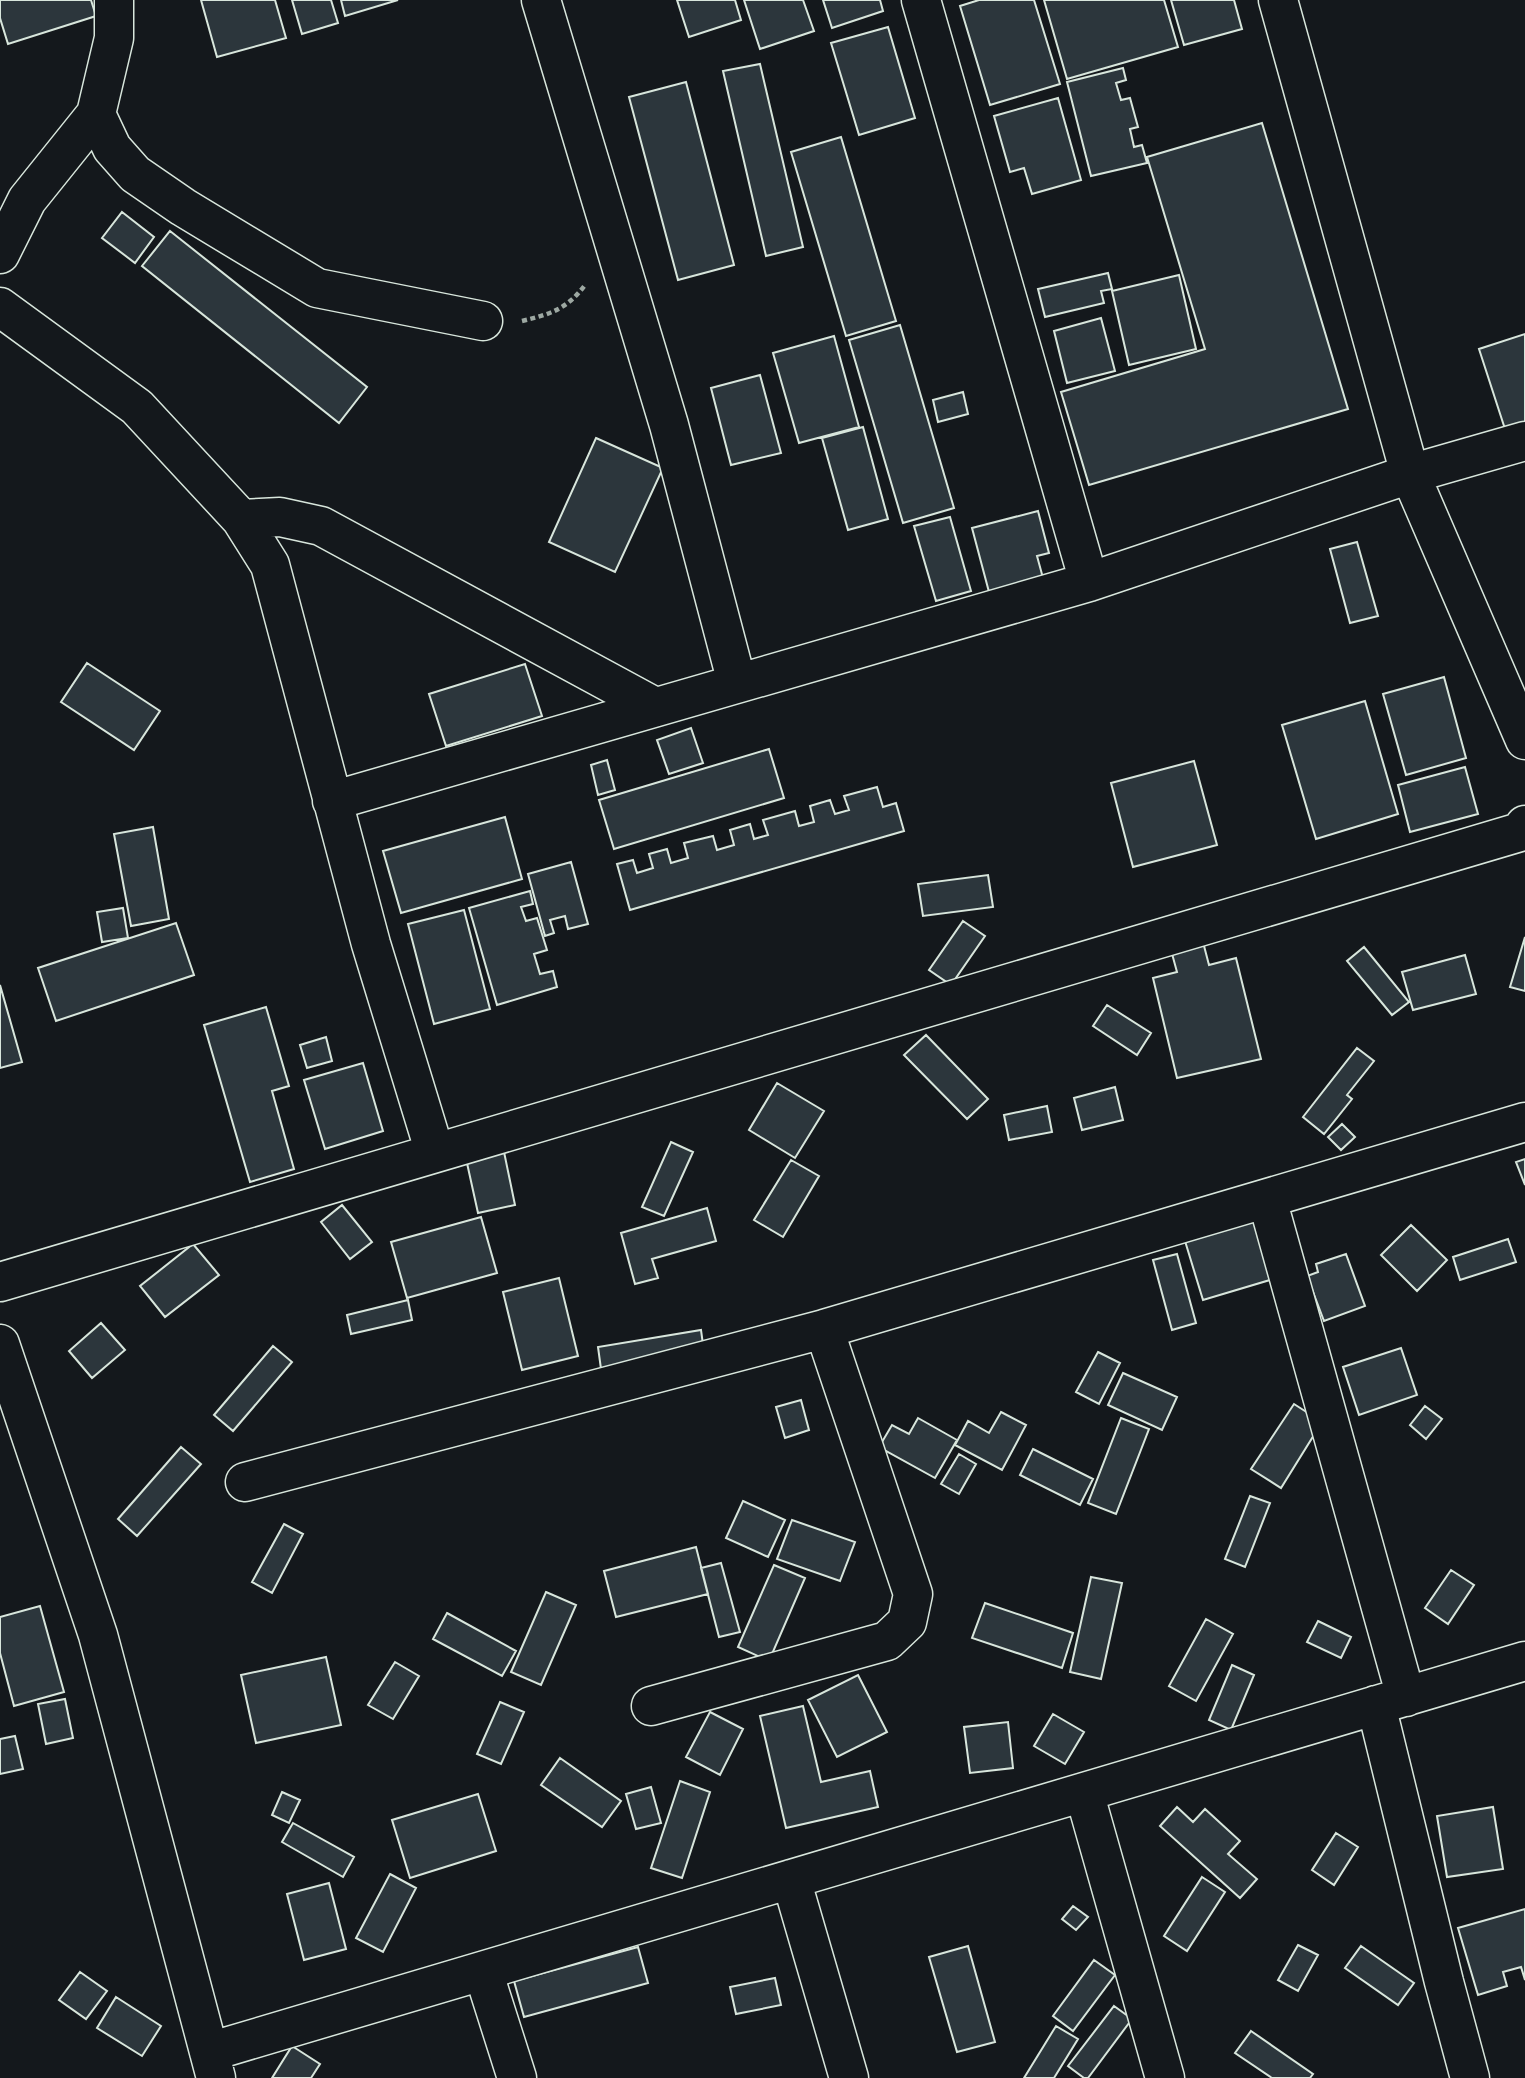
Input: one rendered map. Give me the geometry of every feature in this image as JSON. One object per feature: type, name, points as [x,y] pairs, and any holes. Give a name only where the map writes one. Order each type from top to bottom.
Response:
[{"type":"street","points":[[0,254],[27,200],[96,114],[114,38],[114,0]]},
{"type":"street","points":[[541,0],[669,425],[737,683]]},
{"type":"street","points":[[922,0],[1090,582]]},
{"type":"street","points":[[1278,0],[1410,474],[1525,740]]},
{"type":"street","points":[[96,114],[112,148],[135,174],[183,207],[317,288],[483,321]]},
{"type":"street","points":[[0,307],[136,407],[241,519],[270,565],[371,944],[435,1153]]},
{"type":"street","points":[[332,801],[1090,582],[1410,474],[1525,441]]},
{"type":"street","points":[[241,519],[280,517],[321,526],[655,707]]},
{"type":"street","points":[[0,1282],[1507,836],[1520,832],[1525,825]]},
{"type":"street","points":[[244,1482],[824,1329],[1525,1122]]},
{"type":"street","points":[[1267,1199],[1391,1701],[1444,1982],[1470,2078]]},
{"type":"street","points":[[651,1706],[887,1641],[907,1622],[913,1594],[824,1329]]},
{"type":"street","points":[[0,1344],[98,1636],[212,2065],[483,1971],[1525,1661]]},
{"type":"street","points":[[1084,1792],[1165,2078]]},
{"type":"street","points":[[791,1879],[849,2078]]},
{"type":"street","points":[[483,1971],[517,2078]]},
{"type":"path","points":[[483,321],[516,323],[552,314],[574,299],[592,276]]},
{"type":"building","points":[[0,0],[91,0],[96,16],[8,44],[0,18]]},
{"type":"building","points":[[201,0],[275,0],[286,38],[217,57]]},
{"type":"building","points":[[292,0],[331,0],[338,23],[302,34]]},
{"type":"building","points":[[341,0],[398,0],[345,16]]},
{"type":"building","points":[[677,0],[735,0],[741,20],[689,37]]},
{"type":"building","points":[[744,0],[803,0],[814,31],[760,49]]},
{"type":"building","points":[[823,0],[880,0],[883,11],[832,28]]},
{"type":"building","points":[[979,0],[1034,0],[1060,84],[990,105],[960,6]]},
{"type":"building","points":[[1044,0],[1164,0],[1178,47],[1067,79]]},
{"type":"building","points":[[1171,0],[1234,0],[1242,29],[1184,45]]},
{"type":"building","points":[[888,27],[915,118],[859,135],[831,43]]},
{"type":"building","points":[[760,64],[803,247],[766,256],[723,71]]},
{"type":"building","points":[[1123,68],[1126,80],[1116,83],[1121,100],[1130,98],[1138,127],[1130,129],[1134,147],[1142,145],[1147,163],[1091,176],[1067,82]]},
{"type":"building","points":[[686,82],[734,265],[678,280],[629,97]]},
{"type":"building","points":[[1058,98],[1081,180],[1032,194],[1024,168],[1010,172],[994,116]]},
{"type":"building","points":[[1262,123],[1348,409],[1089,485],[1061,392],[1205,349],[1147,157]]},
{"type":"building","points":[[841,137],[896,321],[846,336],[791,152]]},
{"type":"building","points":[[122,212],[154,237],[135,263],[102,238]]},
{"type":"building","points":[[170,231],[367,387],[339,423],[142,266]]},
{"type":"building","points":[[1108,273],[1112,289],[1101,291],[1104,303],[1045,317],[1038,289]]},
{"type":"building","points":[[1179,275],[1196,349],[1129,365],[1112,291]]},
{"type":"building","points":[[1101,318],[1115,371],[1067,383],[1054,331]]},
{"type":"building","points":[[900,325],[954,508],[903,523],[849,340]]},
{"type":"building","points":[[1525,334],[1525,423],[1505,429],[1479,349]]},
{"type":"building","points":[[834,336],[859,427],[799,443],[773,353]]},
{"type":"building","points":[[760,375],[781,453],[731,465],[711,388]]},
{"type":"building","points":[[963,392],[968,414],[938,422],[933,400]]},
{"type":"building","points":[[863,427],[888,519],[848,530],[822,438]]},
{"type":"building","points":[[596,438],[663,468],[615,572],[549,542]]},
{"type":"building","points":[[1038,511],[1049,553],[1037,556],[1043,578],[989,592],[972,528]]},
{"type":"building","points":[[950,517],[971,591],[936,601],[914,526]]},
{"type":"building","points":[[1357,542],[1378,616],[1350,623],[1330,549]]},
{"type":"building","points":[[87,663],[160,711],[134,750],[61,702]]},
{"type":"building","points":[[525,664],[542,716],[446,746],[429,694]]},
{"type":"building","points":[[1444,677],[1466,758],[1406,775],[1383,694]]},
{"type":"building","points":[[1365,701],[1398,814],[1316,839],[1282,725]]},
{"type":"building","points":[[691,728],[703,763],[669,774],[657,740]]},
{"type":"building","points":[[769,749],[784,798],[614,849],[599,800]]},
{"type":"building","points":[[607,760],[615,790],[598,795],[591,765]]},
{"type":"building","points":[[1194,761],[1217,845],[1133,867],[1111,783]]},
{"type":"building","points":[[1465,767],[1478,814],[1410,832],[1398,785]]},
{"type":"building","points":[[877,787],[883,807],[896,803],[904,831],[630,910],[617,864],[633,860],[637,873],[653,868],[649,854],[667,849],[671,863],[688,858],[684,843],[713,836],[717,850],[734,845],[730,830],[750,824],[754,839],[768,835],[763,820],[795,811],[799,826],[814,822],[810,806],[830,800],[835,814],[849,810],[844,796]]},
{"type":"building","points":[[505,817],[522,879],[401,913],[383,851]]},
{"type":"building","points":[[153,827],[169,919],[131,926],[114,834]]},
{"type":"building","points":[[571,862],[588,924],[568,929],[565,916],[550,920],[554,933],[545,936],[528,874]]},
{"type":"building","points":[[988,875],[993,907],[923,916],[918,884]]},
{"type":"building","points":[[530,891],[533,904],[521,907],[526,921],[537,918],[547,950],[534,954],[540,974],[553,971],[557,987],[497,1005],[469,908]]},
{"type":"building","points":[[123,908],[128,938],[102,942],[97,912]]},
{"type":"building","points":[[464,910],[490,1009],[434,1024],[408,924]]},
{"type":"building","points":[[963,921],[985,936],[951,985],[929,970]]},
{"type":"building","points":[[176,923],[194,975],[56,1021],[38,968]]},
{"type":"building","points":[[1525,937],[1525,991],[1510,987]]},
{"type":"building","points":[[1203,942],[1209,965],[1236,958],[1261,1059],[1177,1078],[1153,978],[1177,972],[1171,950]]},
{"type":"building","points":[[1364,947],[1409,1002],[1392,1015],[1347,961]]},
{"type":"building","points":[[1465,955],[1476,994],[1413,1010],[1402,972]]},
{"type":"building","points":[[0,985],[22,1062],[0,1068]]},
{"type":"building","points":[[1107,1005],[1151,1033],[1137,1055],[1093,1026]]},
{"type":"building","points":[[266,1007],[289,1086],[272,1091],[294,1169],[250,1182],[204,1025]]},
{"type":"building","points":[[926,1035],[988,1099],[967,1119],[904,1055]]},
{"type":"building","points":[[326,1037],[332,1061],[307,1068],[300,1045]]},
{"type":"building","points":[[1357,1048],[1374,1061],[1347,1095],[1352,1099],[1324,1134],[1303,1117]]},
{"type":"building","points":[[363,1063],[383,1131],[325,1149],[304,1080]]},
{"type":"building","points":[[777,1083],[824,1111],[795,1158],[749,1130]]},
{"type":"building","points":[[1115,1087],[1123,1120],[1082,1130],[1074,1098]]},
{"type":"building","points":[[1047,1106],[1052,1132],[1009,1140],[1004,1115]]},
{"type":"building","points":[[1342,1124],[1355,1137],[1341,1150],[1328,1137]]},
{"type":"building","points":[[671,1142],[693,1152],[664,1216],[642,1207]]},
{"type":"building","points":[[503,1147],[515,1205],[478,1213],[465,1154]]},
{"type":"building","points":[[1525,1159],[1525,1185],[1516,1162]]},
{"type":"building","points":[[791,1160],[819,1176],[783,1237],[754,1220]]},
{"type":"building","points":[[342,1205],[372,1242],[350,1259],[321,1222]]},
{"type":"building","points":[[707,1208],[716,1241],[652,1259],[658,1278],[635,1284],[621,1233]]},
{"type":"building","points":[[481,1217],[497,1273],[407,1298],[391,1242]]},
{"type":"building","points":[[1263,1218],[1280,1277],[1203,1300],[1185,1241]]},
{"type":"building","points":[[1411,1225],[1447,1260],[1417,1291],[1381,1255]]},
{"type":"building","points":[[1508,1239],[1516,1262],[1460,1280],[1453,1257]]},
{"type":"building","points":[[193,1244],[219,1275],[165,1317],[140,1286]]},
{"type":"building","points":[[1177,1254],[1196,1323],[1172,1330],[1153,1260]]},
{"type":"building","points":[[1346,1254],[1365,1306],[1324,1321],[1307,1276],[1318,1272],[1316,1264]]},
{"type":"building","points":[[559,1278],[578,1356],[522,1370],[503,1292]]},
{"type":"building","points":[[408,1300],[412,1320],[351,1334],[347,1315]]},
{"type":"building","points":[[101,1323],[125,1350],[92,1378],[69,1351]]},
{"type":"building","points":[[701,1330],[704,1352],[601,1369],[598,1347]]},
{"type":"building","points":[[273,1346],[292,1362],[233,1431],[214,1415]]},
{"type":"building","points":[[1401,1348],[1417,1395],[1359,1415],[1343,1367]]},
{"type":"building","points":[[1098,1352],[1120,1363],[1099,1404],[1076,1392]]},
{"type":"building","points":[[1123,1373],[1177,1397],[1162,1430],[1108,1405]]},
{"type":"building","points":[[801,1400],[809,1430],[785,1438],[776,1407]]},
{"type":"building","points":[[1294,1404],[1322,1422],[1281,1488],[1251,1469]]},
{"type":"building","points":[[1425,1406],[1442,1419],[1426,1439],[1410,1425]]},
{"type":"building","points":[[1001,1412],[1026,1425],[1002,1470],[955,1445],[968,1421],[989,1433]]},
{"type":"building","points":[[918,1418],[957,1440],[935,1478],[879,1447],[892,1425],[909,1434]]},
{"type":"building","points":[[1121,1418],[1149,1429],[1116,1514],[1088,1503]]},
{"type":"building","points":[[181,1447],[201,1464],[137,1536],[118,1519]]},
{"type":"building","points":[[1033,1449],[1093,1479],[1080,1505],[1020,1475]]},
{"type":"building","points":[[959,1454],[976,1464],[959,1494],[941,1484]]},
{"type":"building","points":[[1250,1496],[1270,1503],[1245,1567],[1225,1559]]},
{"type":"building","points":[[743,1501],[785,1520],[768,1557],[726,1538]]},
{"type":"building","points":[[792,1520],[855,1542],[840,1581],[777,1559]]},
{"type":"building","points":[[284,1524],[303,1534],[272,1593],[252,1582]]},
{"type":"building","points":[[696,1547],[708,1594],[616,1617],[604,1571]]},
{"type":"building","points":[[721,1563],[740,1632],[719,1637],[701,1568]]},
{"type":"building","points":[[774,1565],[805,1578],[769,1661],[738,1647]]},
{"type":"building","points":[[1451,1570],[1474,1585],[1448,1624],[1425,1608]]},
{"type":"building","points":[[1091,1577],[1122,1583],[1101,1679],[1070,1672]]},
{"type":"building","points":[[546,1592],[576,1605],[541,1685],[511,1672]]},
{"type":"building","points":[[985,1603],[1073,1633],[1062,1668],[972,1638]]},
{"type":"building","points":[[40,1606],[64,1692],[14,1706],[0,1653],[0,1617]]},
{"type":"building","points":[[447,1613],[516,1651],[502,1676],[433,1639]]},
{"type":"building","points":[[1206,1619],[1233,1634],[1196,1701],[1169,1686]]},
{"type":"building","points":[[1318,1621],[1351,1637],[1341,1658],[1307,1642]]},
{"type":"building","points":[[326,1657],[341,1725],[256,1743],[241,1675]]},
{"type":"building","points":[[395,1662],[419,1676],[393,1719],[368,1705]]},
{"type":"building","points":[[1232,1665],[1254,1675],[1231,1730],[1209,1720]]},
{"type":"building","points":[[858,1675],[887,1732],[837,1757],[808,1700]]},
{"type":"building","points":[[65,1699],[73,1738],[46,1744],[38,1704]]},
{"type":"building","points":[[500,1702],[524,1712],[501,1764],[477,1754]]},
{"type":"building","points":[[803,1706],[821,1782],[870,1771],[878,1807],[786,1828],[760,1716]]},
{"type":"building","points":[[710,1712],[743,1729],[720,1775],[686,1757]]},
{"type":"building","points":[[1053,1714],[1084,1732],[1065,1764],[1034,1746]]},
{"type":"building","points":[[1008,1722],[1013,1768],[970,1773],[964,1727]]},
{"type":"building","points":[[15,1736],[23,1769],[0,1774],[0,1739]]},
{"type":"building","points":[[560,1758],[621,1801],[602,1827],[541,1785]]},
{"type":"building","points":[[680,1781],[710,1792],[682,1878],[651,1868]]},
{"type":"building","points":[[651,1787],[661,1823],[636,1829],[626,1794]]},
{"type":"building","points":[[282,1792],[300,1800],[289,1823],[272,1815]]},
{"type":"building","points":[[478,1794],[496,1851],[410,1878],[392,1820]]},
{"type":"building","points":[[1177,1807],[1193,1822],[1205,1809],[1240,1841],[1228,1854],[1257,1879],[1240,1898],[1160,1826]]},
{"type":"building","points":[[1493,1807],[1503,1869],[1447,1877],[1437,1816]]},
{"type":"building","points":[[293,1823],[354,1857],[343,1877],[282,1842]]},
{"type":"building","points":[[1336,1833],[1358,1847],[1334,1885],[1312,1870]]},
{"type":"building","points":[[390,1874],[416,1888],[383,1952],[356,1938]]},
{"type":"building","points":[[1202,1877],[1225,1892],[1187,1951],[1164,1936]]},
{"type":"building","points":[[329,1883],[346,1949],[304,1960],[287,1894]]},
{"type":"building","points":[[1073,1906],[1088,1917],[1076,1930],[1062,1919]]},
{"type":"building","points":[[1525,1909],[1525,1980],[1521,1967],[1503,1972],[1507,1986],[1478,1995],[1458,1928]]},
{"type":"building","points":[[1298,1945],[1318,1955],[1298,1991],[1278,1980]]},
{"type":"building","points":[[968,1946],[995,2042],[957,2052],[929,1957]]},
{"type":"building","points":[[1361,1946],[1414,1983],[1398,2005],[1345,1968]]},
{"type":"building","points":[[638,1947],[648,1983],[524,2017],[514,1981]]},
{"type":"building","points":[[1094,1960],[1115,1975],[1073,2031],[1053,2016]]},
{"type":"building","points":[[80,1972],[107,1991],[86,2019],[59,2000]]},
{"type":"building","points":[[775,1978],[781,2005],[736,2014],[730,1987]]},
{"type":"building","points":[[116,1997],[161,2026],[142,2056],[97,2028]]},
{"type":"building","points":[[1114,2006],[1132,2019],[1088,2078],[1084,2078],[1068,2066]]},
{"type":"building","points":[[1056,2026],[1078,2039],[1054,2078],[1024,2078]]},
{"type":"building","points":[[1251,2031],[1313,2074],[1310,2078],[1272,2078],[1235,2053]]},
{"type":"building","points":[[292,2046],[320,2064],[311,2078],[272,2078]]}]
